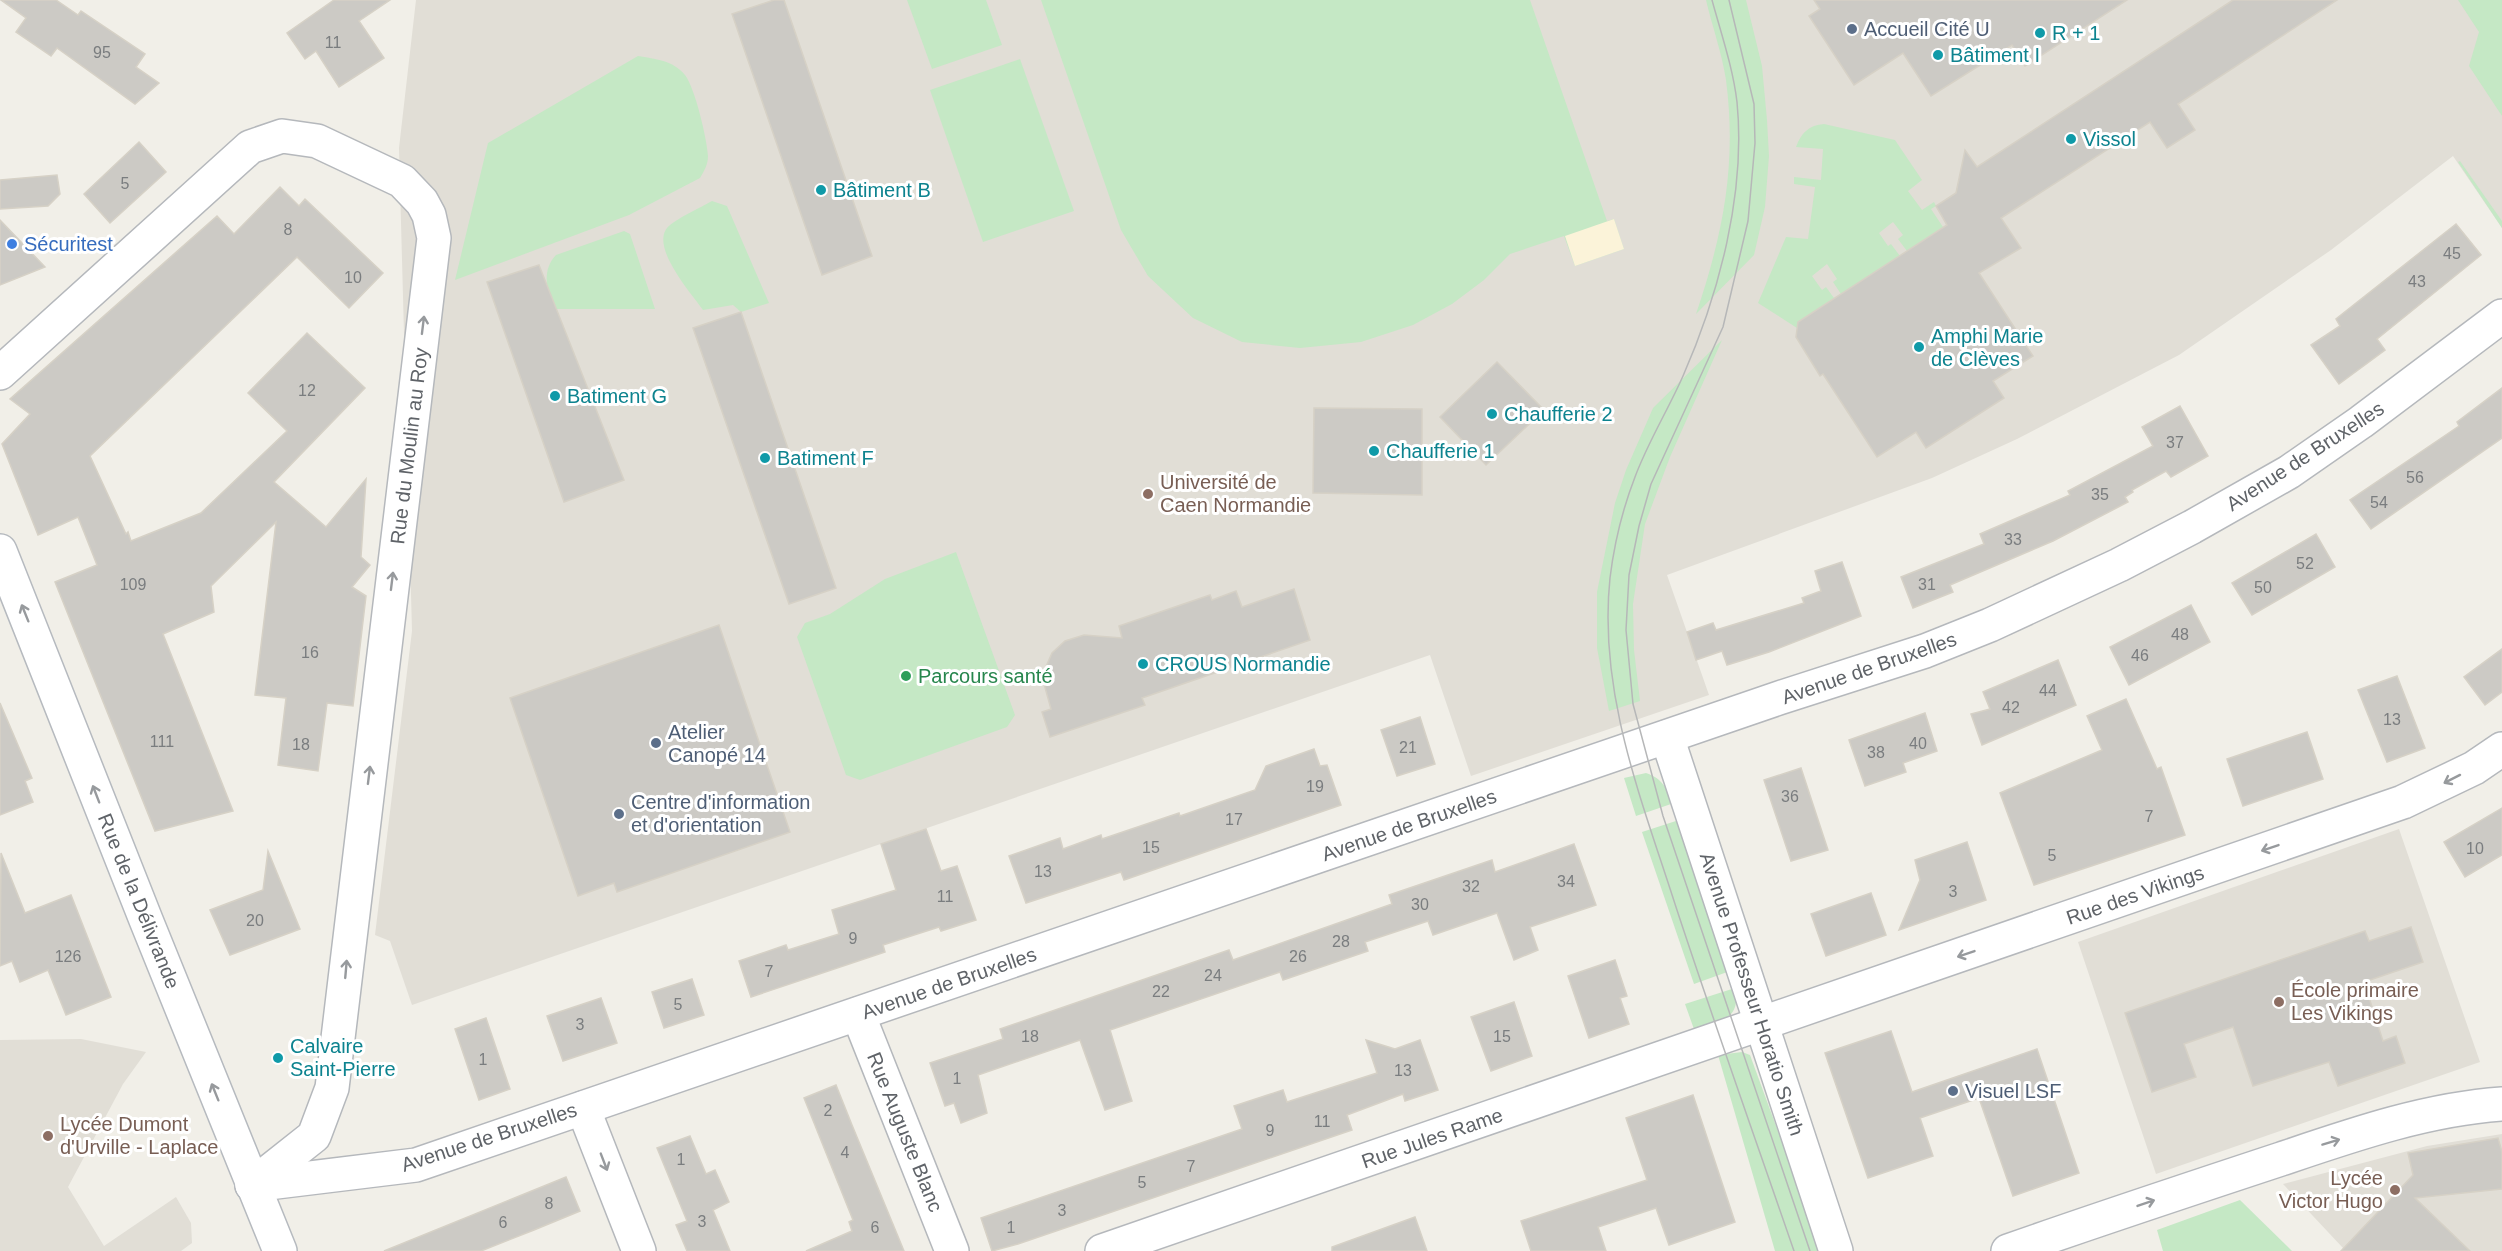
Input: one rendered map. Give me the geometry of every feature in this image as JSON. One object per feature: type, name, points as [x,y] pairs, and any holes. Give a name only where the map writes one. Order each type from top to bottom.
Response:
[{"type":"street","name":"Rue du Moulin au Roy","points":[[0,373],[250,147],[266,140],[282,136],[317,141],[402,181],[422,202],[429,215],[434,238],[332,1088],[314,1136],[252,1185]]},
{"type":"street","name":"Avenue de Bruxelles","points":[[252,1185],[416,1165],[1925,651],[1990,626],[2119,566],[2289,472],[2361,422],[2502,315]]},
{"type":"street","name":"Rue de la Délivrande","points":[[0,551],[280,1251]]},
{"type":"street","name":"Avenue Professeur Horatio Smith","points":[[1667,738],[1836,1251]]},
{"type":"street","name":"Rue des Vikings","points":[[1762,1025],[2403,802],[2474,768],[2502,749]]},
{"type":"street","name":"Rue Auguste Blanc","points":[[858,1014],[952,1251]]},
{"type":"street","name":"Rue Jules Rame","points":[[1102,1251],[1762,1025]]},
{"type":"street","points":[[2008,1251],[2331,1142],[2408,1120],[2481,1105],[2502,1104]]},
{"type":"street","points":[[583,1108],[639,1251]]},
{"type":"shaded area","name":"Université de Caen Normandie","points":[[416,0],[2502,0],[2502,228],[2453,156],[2331,250],[2179,355],[2017,439],[1932,478],[1667,575],[1709,695],[1471,776],[1430,655],[412,1005],[390,941],[375,935],[412,631],[399,148]]},
{"type":"shaded area","name":"École primaire Les Vikings","points":[[2399,829],[2480,1062],[2156,1174],[2078,942]]},
{"type":"shaded area","name":"Lycée Dumont d'Urville - Laplace","points":[[81,1039],[146,1052],[123,1084],[68,1187],[104,1246],[176,1197],[191,1223],[192,1243],[181,1251],[0,1251],[0,1040]]},
{"type":"shaded area","name":"Lycée Victor Hugo","points":[[2502,1134],[2502,1251],[2341,1251],[2343,1248],[2283,1184],[2427,1146]]},
{"type":"green space","points":[[907,0],[986,0],[1002,45],[932,69]]},
{"type":"green space","points":[[1041,0],[1530,0],[1607,221],[1614,219],[1624,249],[1575,266],[1564,236],[1510,254],[1484,280],[1452,304],[1413,325],[1361,342],[1300,348],[1242,342],[1193,318],[1148,276],[1121,230]]},
{"type":"green space","points":[[1706,0],[1746,0],[1762,66],[1769,156],[1765,207],[1754,255],[1696,314],[1714,256],[1720,227],[1730,141],[1726,80]]},
{"type":"green space","points":[[2458,0],[2502,0],[2502,116],[2469,66],[2479,32]]},
{"type":"green space","points":[[638,56],[657,59],[675,66],[689,82],[700,114],[708,156],[706,168],[700,178],[629,215],[455,280],[488,143]]},
{"type":"green space","points":[[1020,59],[1074,211],[983,242],[930,90]]},
{"type":"green space","points":[[1824,124],[1895,140],[1922,180],[1908,191],[1922,210],[1934,202],[1936,206],[1931,209],[1943,227],[1907,251],[1898,239],[1903,235],[1893,222],[1879,233],[1888,246],[1891,244],[1900,256],[1841,294],[1833,282],[1837,279],[1827,264],[1812,276],[1822,290],[1826,287],[1834,298],[1798,322],[1797,328],[1758,303],[1786,237],[1808,239],[1815,187],[1794,184],[1794,177],[1821,180],[1823,149],[1796,147],[1806,131]]},
{"type":"green space","points":[[2460,161],[2502,221],[2502,228],[2458,162]]},
{"type":"green space","points":[[712,201],[727,206],[769,303],[741,312],[733,305],[703,310],[674,270],[664,247],[663,237],[667,228]]},
{"type":"green space","points":[[624,231],[630,234],[655,309],[554,309],[547,274],[551,261],[556,255]]},
{"type":"green space","points":[[1722,340],[1670,457],[1645,524],[1633,604],[1634,650],[1640,701],[1609,711],[1597,648],[1597,592],[1615,503],[1626,470],[1653,408]]},
{"type":"green space","name":"Parcours santé","points":[[956,552],[1015,715],[1007,727],[860,780],[846,775],[797,637],[805,623],[830,614],[885,579]]},
{"type":"green space","points":[[1646,773],[1660,781],[1674,803],[1636,816],[1624,778]]},
{"type":"green space","points":[[1679,820],[1730,971],[1694,984],[1642,832]]},
{"type":"green space","points":[[1735,988],[1736,999],[1732,1013],[1720,1022],[1695,1032],[1685,1004]]},
{"type":"green space","points":[[1742,1052],[1750,1055],[1822,1251],[1775,1251],[1718,1055]]},
{"type":"green space","points":[[2240,1200],[2292,1251],[2163,1251],[2157,1230]]},
{"type":"sand","points":[[1614,219],[1624,249],[1575,266],[1565,236]]},
{"type":"building","points":[[1,0],[56,0],[78,15],[81,11],[145,54],[136,67],[159,83],[135,104],[57,48],[51,56],[16,32],[26,18]]},
{"type":"building","points":[[334,0],[390,0],[359,21],[384,58],[339,87],[316,51],[305,59],[287,33]]},
{"type":"building","name":"Bâtiment B","points":[[774,0],[784,0],[872,256],[822,275],[732,14]]},
{"type":"building","points":[[1814,0],[2127,0],[2025,66],[2012,45],[1931,96],[1903,53],[1854,85],[1809,16],[1820,9]]},
{"type":"building","points":[[2233,0],[2337,0],[2178,104],[2195,130],[2167,148],[2150,122],[2001,218],[2021,248],[1979,273],[2033,356],[1993,381],[2004,398],[1926,448],[1916,432],[1877,457],[1823,374],[1820,376],[1796,337],[1798,322],[1947,225],[1936,206],[1956,193],[1965,150],[1977,167]]},
{"type":"building","points":[[139,142],[166,172],[110,223],[84,194]]},
{"type":"building","points":[[57,175],[60,194],[48,206],[0,209],[0,180]]},
{"type":"building","points":[[280,187],[299,206],[305,199],[383,273],[349,308],[297,257],[90,456],[131,541],[201,513],[287,431],[248,393],[307,333],[365,388],[274,482],[326,527],[366,479],[361,557],[370,565],[352,587],[366,596],[353,706],[327,703],[318,771],[278,765],[286,698],[255,695],[276,522],[211,586],[214,612],[163,634],[233,811],[155,831],[55,582],[97,565],[78,517],[38,535],[2,444],[30,414],[10,399],[217,216],[234,234]]},
{"type":"building","name":"Sécuritest","points":[[0,220],[45,267],[0,285]]},
{"type":"building","points":[[2456,224],[2481,255],[2377,339],[2385,350],[2339,384],[2311,345],[2340,326],[2336,319]]},
{"type":"building","name":"Batiment G","points":[[539,265],[624,480],[564,502],[487,282]]},
{"type":"building","name":"Batiment F","points":[[741,312],[836,588],[789,604],[693,328]]},
{"type":"building","name":"Chaufferie 2","points":[[1497,362],[1544,410],[1486,465],[1440,417]]},
{"type":"building","points":[[2502,388],[2502,438],[2371,529],[2350,500],[2459,426],[2457,422]]},
{"type":"building","points":[[2180,406],[2208,456],[2171,477],[2166,471],[2132,490],[2133,492],[2125,497],[2128,502],[2053,541],[1950,585],[1953,592],[1913,608],[1901,577],[1984,544],[1980,534],[2070,495],[2068,491],[2153,446],[2142,427]]},
{"type":"building","name":"Chaufferie 1","points":[[1314,408],[1422,409],[1422,495],[1313,493]]},
{"type":"building","points":[[2316,534],[2335,567],[2252,615],[2232,583]]},
{"type":"building","points":[[1842,562],[1861,616],[1769,652],[1727,665],[1722,651],[1696,660],[1687,632],[1713,623],[1716,630],[1804,603],[1802,598],[1821,591],[1815,571]]},
{"type":"building","name":"CROUS Normandie","points":[[1294,589],[1310,640],[1142,698],[1145,705],[1050,737],[1042,712],[1051,709],[1044,684],[1045,669],[1052,653],[1065,641],[1084,635],[1122,638],[1119,626],[1210,595],[1212,600],[1236,591],[1242,607]]},
{"type":"building","points":[[2191,605],[2210,642],[2129,685],[2110,647]]},
{"type":"building","points":[[719,625],[790,832],[617,892],[614,883],[578,896],[510,698]]},
{"type":"building","points":[[2502,649],[2502,692],[2485,705],[2464,677]]},
{"type":"building","points":[[2058,660],[2076,705],[1982,745],[1971,714],[1990,709],[1983,692]]},
{"type":"building","points":[[2397,676],[2425,748],[2387,762],[2358,690]]},
{"type":"building","points":[[2126,699],[2157,769],[2161,767],[2185,835],[2034,885],[2000,793],[2102,750],[2087,716]]},
{"type":"building","points":[[0,703],[32,778],[25,781],[33,802],[0,815]]},
{"type":"building","points":[[1925,713],[1937,751],[1903,763],[1906,772],[1865,786],[1849,740]]},
{"type":"building","points":[[1420,717],[1435,764],[1397,776],[1381,730]]},
{"type":"building","points":[[2307,732],[2323,779],[2243,806],[2227,759]]},
{"type":"building","points":[[1314,749],[1320,766],[1327,765],[1341,805],[1124,880],[1121,872],[1026,903],[1009,856],[1060,838],[1063,849],[1101,835],[1102,839],[1179,813],[1180,816],[1255,790],[1266,766]]},
{"type":"building","points":[[1801,768],[1828,850],[1791,861],[1764,780]]},
{"type":"building","points":[[2502,808],[2502,855],[2465,877],[2444,842]]},
{"type":"building","points":[[926,829],[941,871],[957,866],[976,920],[941,931],[939,927],[883,945],[885,952],[751,997],[739,961],[786,945],[788,950],[839,934],[832,910],[896,890],[881,844]]},
{"type":"building","points":[[1967,842],[1986,900],[1899,930],[1920,880],[1915,860]]},
{"type":"building","points":[[1574,844],[1596,905],[1530,927],[1538,950],[1514,960],[1497,913],[1433,935],[1428,921],[1365,942],[1368,951],[1283,980],[1280,972],[1110,1030],[1132,1101],[1105,1110],[1080,1040],[978,1075],[987,1113],[961,1123],[954,1103],[945,1106],[930,1063],[1003,1039],[1000,1029],[1229,950],[1233,960],[1392,904],[1389,895],[1492,860],[1495,872]]},
{"type":"building","points":[[268,851],[300,929],[230,955],[210,910],[263,890]]},
{"type":"building","points":[[1,853],[25,913],[71,895],[111,997],[66,1015],[48,970],[20,982],[12,961],[0,966]]},
{"type":"building","points":[[1871,893],[1886,935],[1826,956],[1811,914]]},
{"type":"building","points":[[2411,927],[2423,962],[2364,982],[2383,1041],[2396,1036],[2405,1063],[2338,1086],[2329,1062],[2253,1086],[2233,1027],[2184,1044],[2196,1077],[2152,1092],[2125,1013],[2365,931],[2369,941]]},
{"type":"building","points":[[1615,960],[1627,996],[1620,998],[1629,1024],[1589,1038],[1568,976]]},
{"type":"building","points":[[692,979],[704,1015],[664,1028],[652,992]]},
{"type":"building","points":[[601,998],[617,1043],[563,1061],[547,1016]]},
{"type":"building","points":[[1514,1002],[1532,1056],[1491,1071],[1471,1017]]},
{"type":"building","points":[[486,1018],[510,1089],[479,1100],[455,1029]]},
{"type":"building","points":[[1891,1031],[1912,1092],[2037,1049],[2079,1173],[2013,1196],[1979,1098],[1920,1118],[1933,1156],[1868,1178],[1825,1053]]},
{"type":"building","points":[[1366,1040],[1395,1049],[1420,1040],[1438,1090],[1405,1101],[1403,1094],[1347,1115],[1352,1130],[992,1251],[981,1218],[1242,1129],[1234,1106],[1283,1090],[1287,1102],[1377,1073]]},
{"type":"building","points":[[836,1085],[904,1251],[806,1251],[852,1231],[849,1222],[853,1220],[804,1098]]},
{"type":"building","points":[[1693,1095],[1735,1222],[1669,1245],[1656,1208],[1598,1227],[1606,1251],[1531,1251],[1521,1221],[1647,1180],[1626,1118]]},
{"type":"building","points":[[690,1136],[706,1174],[715,1170],[729,1202],[713,1210],[730,1251],[687,1251],[676,1225],[687,1221],[657,1148]]},
{"type":"building","points":[[2498,1138],[2502,1152],[2502,1189],[2415,1198],[2470,1251],[2341,1251],[2413,1175],[2408,1153]]},
{"type":"building","points":[[566,1177],[580,1211],[534,1230],[481,1251],[384,1251]]},
{"type":"building","points":[[1415,1217],[1427,1251],[1332,1251],[1332,1247]]},
{"type":"tram line","points":[[1712,0],[1730,63],[1737,102],[1739,137],[1733,207],[1727,242],[1708,311],[1677,389],[1640,464],[1623,514],[1610,578],[1608,620],[1610,662],[1616,703],[1636,784],[1704,991],[1794,1251]]},
{"type":"tram line","points":[[1729,0],[1754,104],[1755,143],[1748,221],[1723,327],[1651,484],[1629,575],[1626,630],[1633,704],[1663,816],[1810,1251]]},
{"type":"place","name":"Accueil Cité U","points":[[1852,29]]},
{"type":"place","name":"R + 1","points":[[2040,33]]},
{"type":"place","name":"Bâtiment I","points":[[1938,55]]},
{"type":"place","name":"Vissol","points":[[2071,139]]},
{"type":"place","name":"Bâtiment B","points":[[821,190]]},
{"type":"place","name":"Sécuritest","points":[[12,244]]},
{"type":"place","name":"Amphi Marie de Clèves","points":[[1919,347]]},
{"type":"place","name":"Batiment G","points":[[555,396]]},
{"type":"place","name":"Chaufferie 2","points":[[1492,414]]},
{"type":"place","name":"Chaufferie 1","points":[[1374,451]]},
{"type":"place","name":"Batiment F","points":[[765,458]]},
{"type":"place","name":"Université de Caen Normandie","points":[[1148,494]]},
{"type":"place","name":"CROUS Normandie","points":[[1143,664]]},
{"type":"place","name":"Parcours santé","points":[[906,676]]},
{"type":"place","name":"Atelier Canopé 14","points":[[656,743]]},
{"type":"place","name":"Centre d'information et d'orientation","points":[[619,814]]},
{"type":"place","name":"École primaire Les Vikings","points":[[2279,1002]]},
{"type":"place","name":"Calvaire Saint-Pierre","points":[[278,1058]]},
{"type":"place","name":"Visuel LSF","points":[[1953,1091]]},
{"type":"place","name":"Lycée Dumont d'Urville - Laplace","points":[[48,1136]]},
{"type":"place","name":"Lycée Victor Hugo","points":[[2395,1190]]}]
